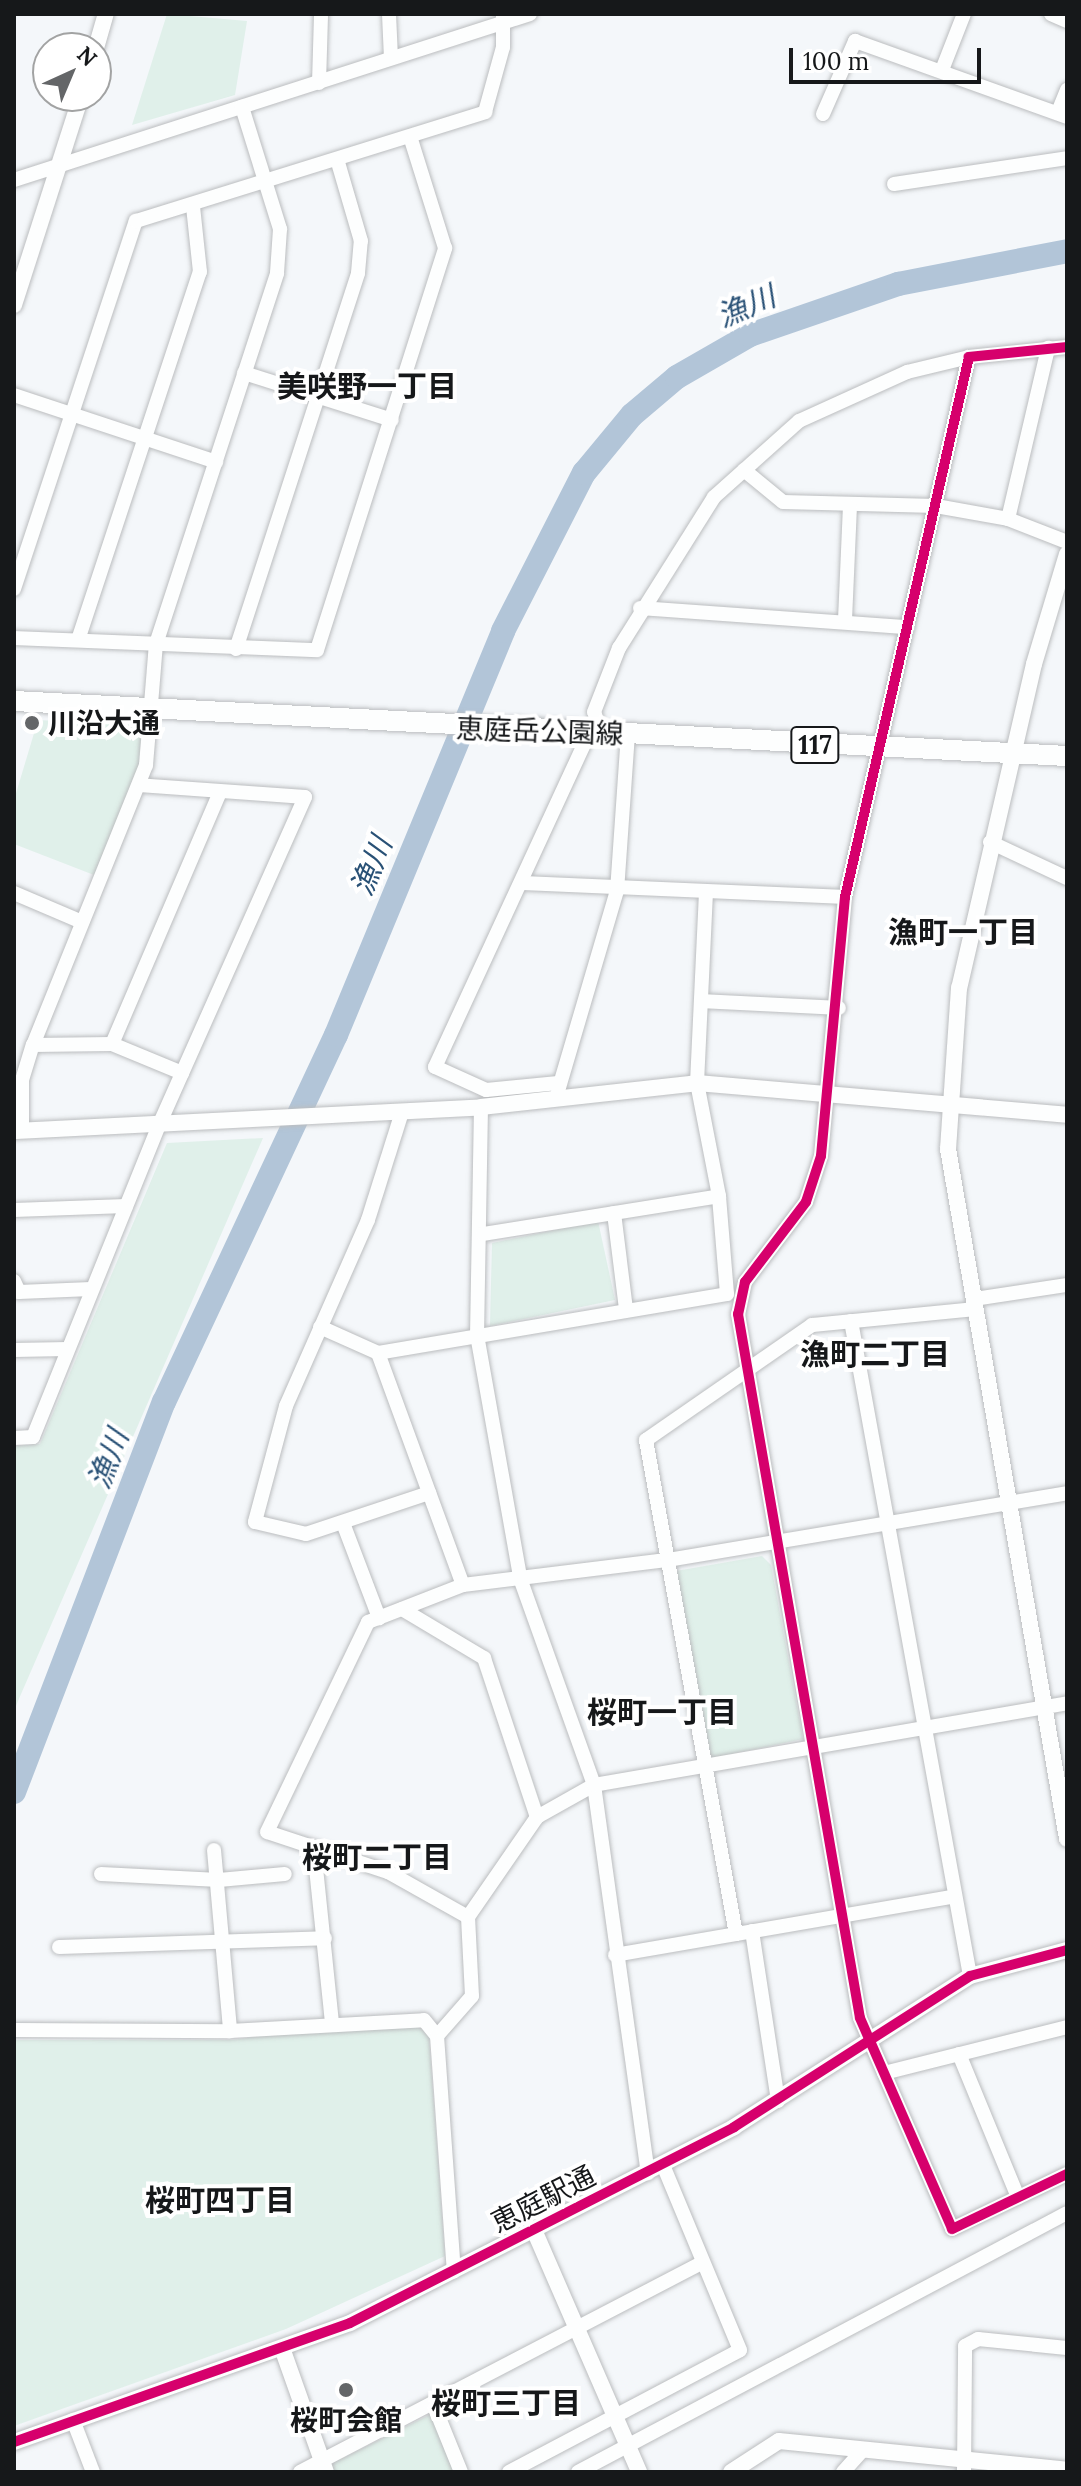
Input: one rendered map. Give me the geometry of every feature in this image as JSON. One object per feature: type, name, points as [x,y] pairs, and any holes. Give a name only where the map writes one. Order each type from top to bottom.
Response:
[{"type":"main road","name":"恵庭岳公園線","points":[[14,701],[377,723],[1067,756]]},
{"type":"street","points":[[319,83],[321,14]]},
{"type":"street","points":[[389,14],[391,58]]},
{"type":"street","points":[[14,180],[319,83],[503,18],[530,14]]},
{"type":"street","points":[[942,70],[964,14]]},
{"type":"street","points":[[1051,14],[1067,21]]},
{"type":"street","points":[[14,589],[136,221],[193,206],[485,112],[503,18]]},
{"type":"street","points":[[823,114],[855,41],[1063,115],[1067,90]]},
{"type":"street","points":[[242,107],[265,182],[280,254],[156,644],[152,707],[139,785],[33,1045],[22,1080],[18,1130],[179,1125],[481,1107],[558,1091]]},
{"type":"street","points":[[14,305],[76,112]]},
{"type":"street","points":[[14,638],[317,650],[445,248],[410,136]]},
{"type":"street","points":[[894,184],[1067,158]]},
{"type":"street","points":[[236,649],[318,395],[361,241],[337,159]]},
{"type":"street","points":[[78,640],[200,272],[193,206]]},
{"type":"street","points":[[1067,347],[969,357],[907,372],[837,402],[799,421],[744,470],[691,524],[640,608],[594,712],[595,733],[435,1067],[486,1090],[558,1091],[697,1083],[833,1090],[1067,1115]]},
{"type":"street","points":[[1008,519],[1048,348]]},
{"type":"street","points":[[969,357],[845,897],[833,1090],[806,1202],[739,1298],[745,1371],[841,1916],[871,2040],[952,2229],[1067,2174]]},
{"type":"street","points":[[244,373],[392,420]]},
{"type":"street","points":[[14,395],[216,462]]},
{"type":"street","points":[[744,470],[783,502],[850,507],[936,506],[1008,519],[1067,542]]},
{"type":"street","points":[[845,620],[850,507]]},
{"type":"street","points":[[1067,554],[990,842],[959,988],[948,1149],[1067,1839]]},
{"type":"street","points":[[640,608],[845,620],[907,627]]},
{"type":"street","points":[[558,1091],[617,891],[628,734]]},
{"type":"street","points":[[14,1438],[33,1437],[159,1125],[305,797],[139,785]]},
{"type":"street","points":[[112,1044],[220,792]]},
{"type":"street","points":[[990,842],[1067,878]]},
{"type":"street","points":[[524,883],[617,891],[845,897]]},
{"type":"street","points":[[14,893],[82,922]]},
{"type":"street","points":[[320,1327],[378,1353],[727,1294],[719,1196],[697,1083],[706,893]]},
{"type":"street","points":[[702,1001],[839,1008]]},
{"type":"street","points":[[33,1045],[112,1044],[182,1073]]},
{"type":"street","points":[[481,1107],[483,1234],[477,1335],[521,1581],[594,1785],[615,1955],[655,2169],[703,2262],[740,2350],[509,2472]]},
{"type":"street","points":[[402,1112],[368,1220],[286,1406],[255,1522],[306,1534],[429,1493]]},
{"type":"street","points":[[483,1234],[719,1196]]},
{"type":"street","points":[[14,1210],[126,1206]]},
{"type":"street","points":[[614,1213],[626,1310]]},
{"type":"street","points":[[14,1281],[19,1292],[91,1289]]},
{"type":"street","points":[[736,1934],[646,1440],[812,1325],[975,1304],[1067,1285]]},
{"type":"street","points":[[851,1321],[925,1726],[952,1897],[970,1976]]},
{"type":"street","points":[[14,1350],[68,1349]]},
{"type":"street","points":[[378,1353],[463,1585]]},
{"type":"street","points":[[468,1917],[388,1872],[267,1832],[368,1622],[463,1585],[521,1581],[668,1560],[1008,1500],[1067,1493]]},
{"type":"street","points":[[343,1523],[379,1618]]},
{"type":"street","points":[[402,1609],[484,1658],[537,1817]]},
{"type":"street","points":[[437,2036],[472,1996],[468,1917],[537,1817],[594,1785],[1067,1703]]},
{"type":"street","points":[[214,1850],[230,2031]]},
{"type":"street","points":[[316,1868],[332,2022]]},
{"type":"street","points":[[101,1874],[219,1880],[285,1874]]},
{"type":"street","points":[[615,1955],[952,1897]]},
{"type":"street","points":[[752,1931],[778,2101]]},
{"type":"street","points":[[59,1947],[223,1947],[325,1938]]},
{"type":"street","name":"恵庭駅通","points":[[14,2442],[282,2348],[454,2271],[655,2169],[778,2101],[970,1976],[1067,1950]]},
{"type":"street","points":[[14,2030],[230,2031],[332,2022],[424,2020],[437,2036],[454,2271]]},
{"type":"street","points":[[884,2073],[1067,2027]]},
{"type":"street","points":[[959,2054],[1018,2197]]},
{"type":"street","points":[[578,2472],[1067,2213]]},
{"type":"street","points":[[534,2230],[639,2472]]},
{"type":"street","points":[[300,2472],[324,2467],[433,2403],[703,2262]]},
{"type":"street","points":[[964,2467],[965,2346],[978,2339],[1067,2348]]},
{"type":"street","points":[[282,2348],[324,2467]]},
{"type":"street","points":[[433,2403],[461,2472]]},
{"type":"street","points":[[73,2420],[93,2472]]},
{"type":"street","points":[[731,2472],[779,2441],[863,2450],[964,2467],[1067,2470]]},
{"type":"street","points":[[843,2472],[863,2450]]},
{"type":"shaded area","points":[[167,14],[247,21],[235,95],[132,125]]},
{"type":"shaded area","points":[[38,720],[144,725],[147,748],[94,875],[14,844],[14,800]]},
{"type":"shaded area","points":[[263,1138],[14,1711],[14,1446],[40,1444],[167,1143]]},
{"type":"shaded area","points":[[598,1221],[615,1300],[490,1326],[492,1243]]},
{"type":"shaded area","points":[[762,1556],[771,1565],[803,1739],[708,1759],[676,1571]]},
{"type":"shaded area","points":[[330,2025],[420,2027],[429,2038],[445,2256],[286,2329],[14,2426],[14,2040],[233,2040]]},
{"type":"shaded area","points":[[431,2414],[454,2472],[333,2472],[333,2463]]},
{"type":"waterway","name":"漁川","points":[[14,1792],[164,1402],[336,1035],[503,631],[584,473],[632,415],[677,377],[750,335],[898,284],[1067,251]]},
{"type":"cycle path","points":[[1067,347],[969,357],[845,897],[821,1156],[806,1202],[745,1282],[738,1314],[860,2018],[952,2229],[1067,2174]]},
{"type":"cycle path","points":[[14,2442],[350,2323],[734,2127],[970,1976],[1067,1950]]},
{"type":"place","name":"川沿大通","points":[[32,723]]},
{"type":"place","name":"桜町会館","points":[[346,2390]]},
{"type":"district","name":"美咲野一丁目","points":[[367,386]]},
{"type":"district","name":"漁町一丁目","points":[[963,932]]},
{"type":"district","name":"漁町二丁目","points":[[875,1354]]},
{"type":"district","name":"桜町一丁目","points":[[662,1712]]},
{"type":"district","name":"桜町二丁目","points":[[377,1857]]},
{"type":"district","name":"桜町四丁目","points":[[220,2200]]},
{"type":"district","name":"桜町三丁目","points":[[506,2403]]}]
